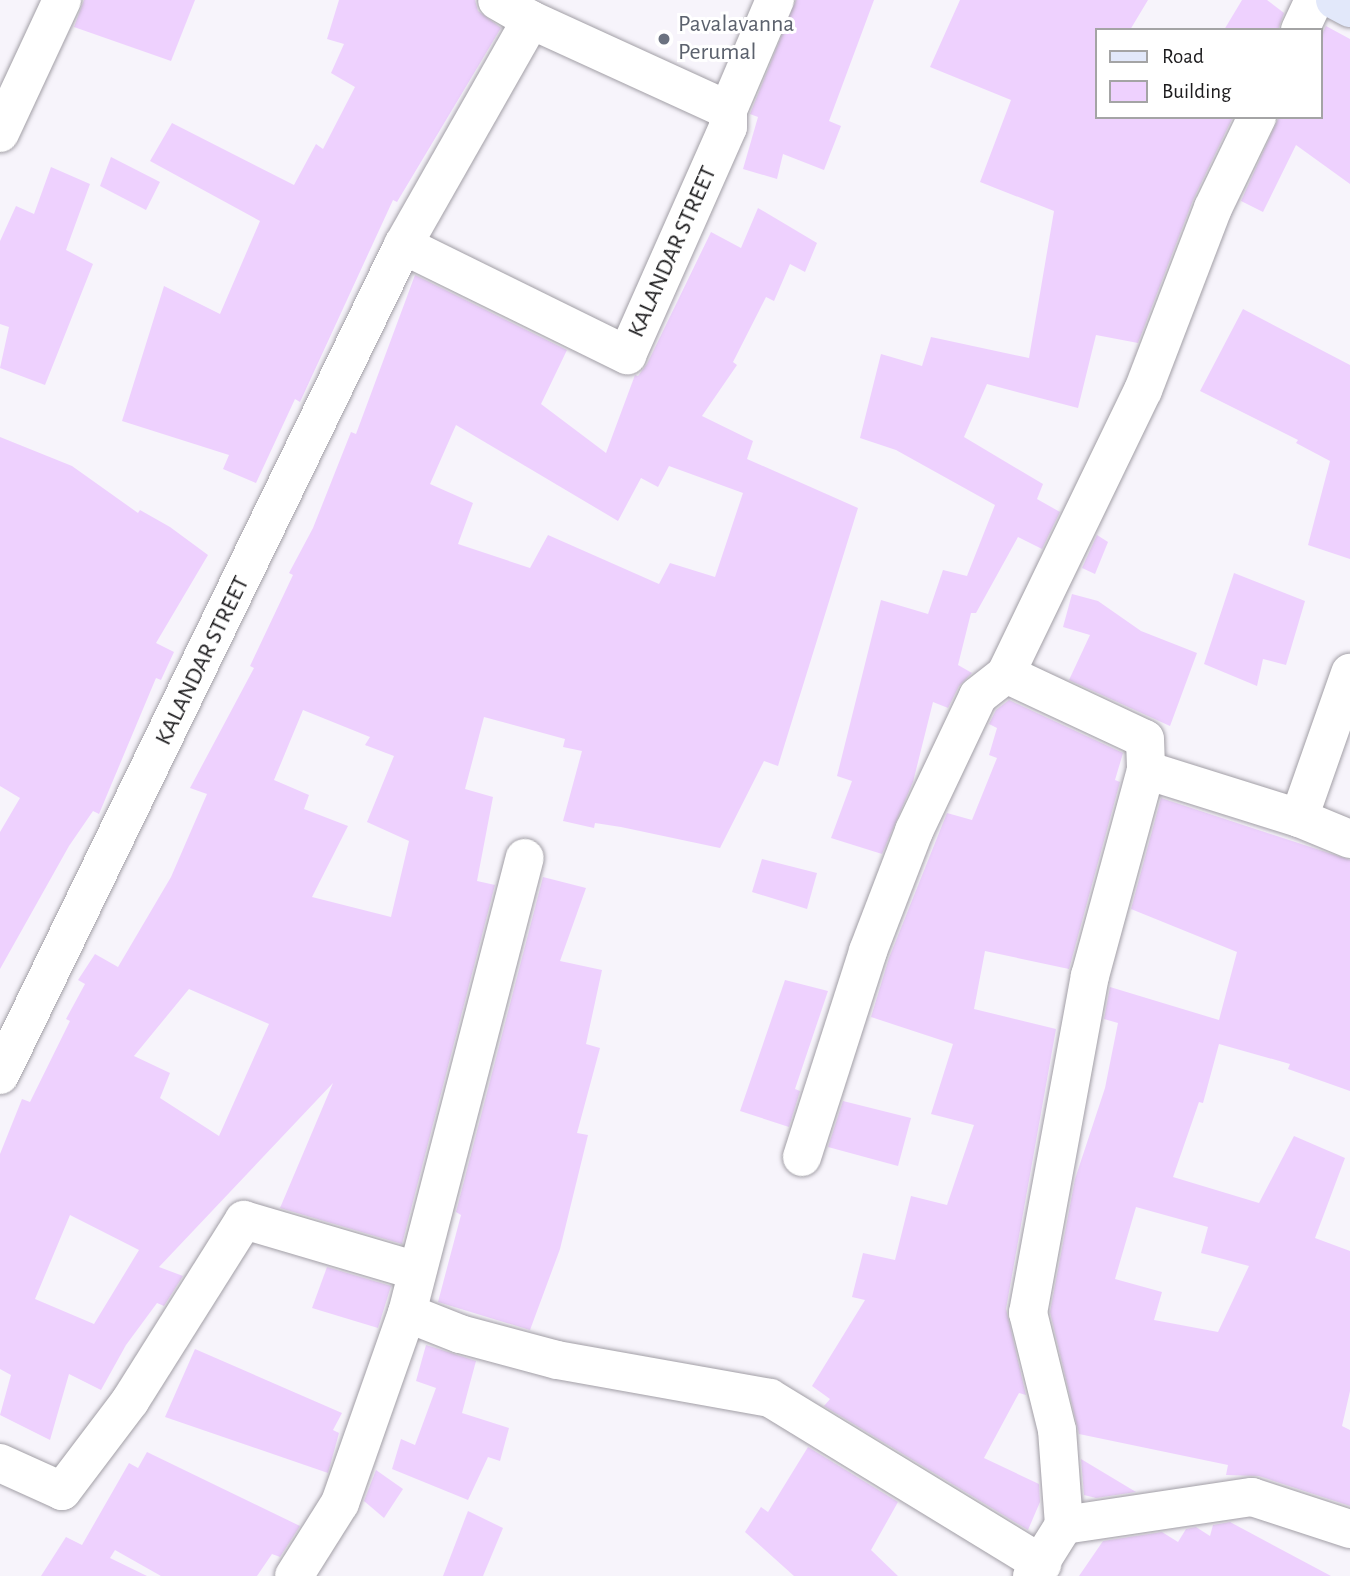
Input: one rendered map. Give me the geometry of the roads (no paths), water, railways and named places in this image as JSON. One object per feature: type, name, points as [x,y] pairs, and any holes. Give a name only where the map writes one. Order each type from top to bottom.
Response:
[{"type":"street","points":[[0,133],[62,0]]},
{"type":"street","points":[[497,0],[531,20],[728,110]]},
{"type":"street","name":"KALANDAR STREET","points":[[403,246],[627,355],[728,127],[728,110],[775,0]]},
{"type":"street","points":[[1301,28],[1314,0]]},
{"type":"street","points":[[1335,0],[1350,8]]},
{"type":"street","name":"KALANDAR STREET","points":[[0,1075],[403,246],[531,20]]},
{"type":"street","points":[[802,1157],[867,951],[914,831],[978,696],[1006,674],[1143,390],[1213,208],[1256,119]]},
{"type":"street","points":[[1299,818],[1350,673]]},
{"type":"street","points":[[407,1313],[460,1334],[557,1360],[770,1398],[1037,1570],[1064,1525],[1057,1430],[1028,1313],[1090,976],[1146,770],[1145,739],[1006,674]]},
{"type":"street","points":[[1146,770],[1299,818],[1350,839]]},
{"type":"street","points":[[294,1576],[340,1503],[407,1313],[525,858]]},
{"type":"street","points":[[0,1462],[62,1491],[130,1401],[244,1220],[416,1271]]},
{"type":"street","points":[[1064,1525],[1252,1497],[1350,1529]]},
{"type":"place","name":"Pavalavanna Perumal","points":[[664,39]]}]
